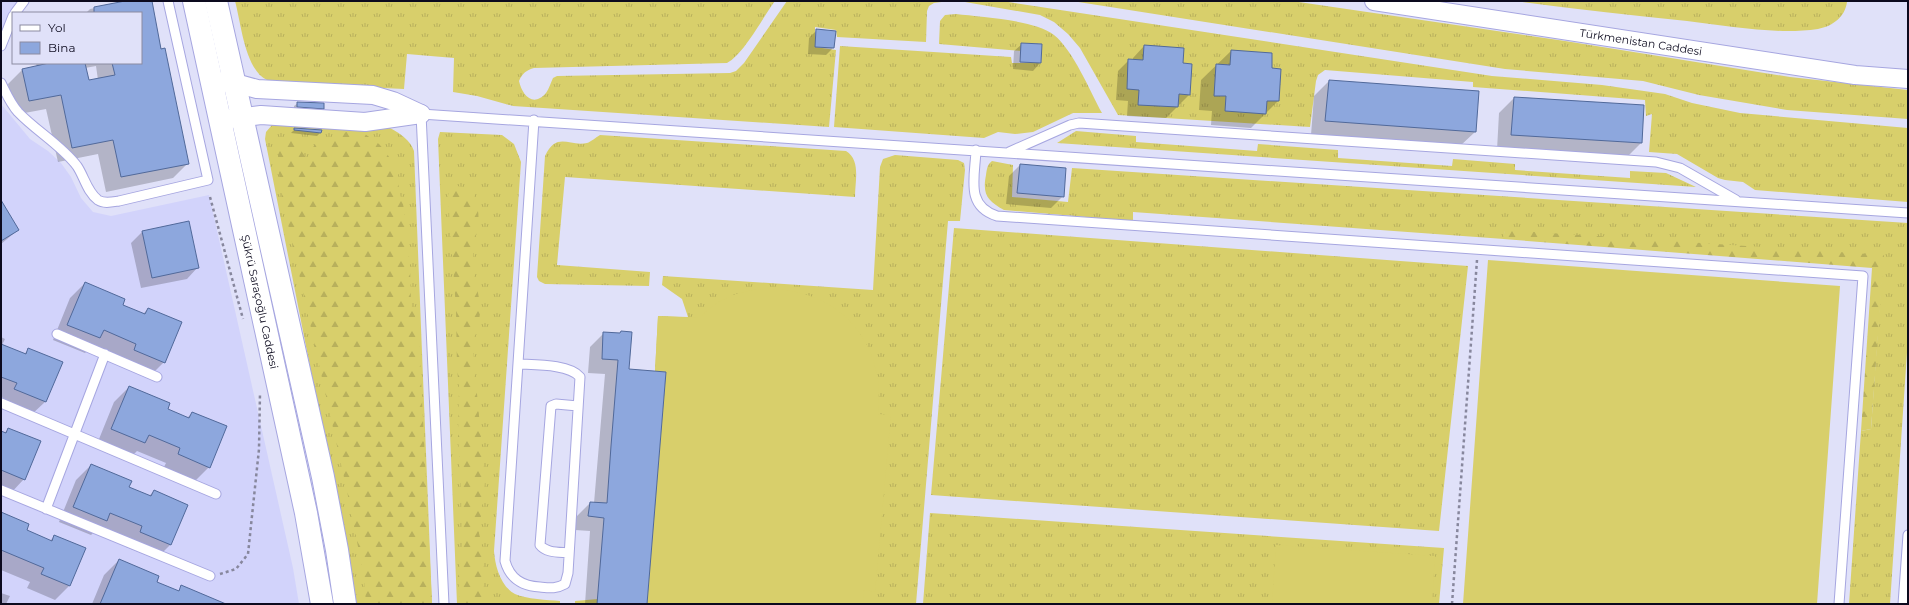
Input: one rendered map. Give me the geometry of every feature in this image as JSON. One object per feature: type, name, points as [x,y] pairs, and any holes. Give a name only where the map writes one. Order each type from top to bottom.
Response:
[{"type":"street","name":"Şükrü Saraçoğlu Caddesi","points":[[194,1],[306,513],[322,604]]},
{"type":"street","points":[[216,1],[323,477],[337,550],[345,604]]},
{"type":"street","name":"Türkmenistan Caddesi","points":[[1374,1],[1855,75],[1908,79]]},
{"type":"street","points":[[212,86],[227,82],[256,90],[373,95],[393,101],[421,114]]},
{"type":"street","points":[[219,119],[242,116],[261,116],[365,122],[421,114]]},
{"type":"lane","points":[[16,12],[24,1]]},
{"type":"lane","points":[[1,83],[8,98],[18,111],[66,153],[84,176],[90,192],[98,200],[106,203],[119,201],[208,180],[168,1]]},
{"type":"lane","points":[[1,46],[12,18]]},
{"type":"lane","points":[[444,604],[421,114],[534,120],[1908,213]]},
{"type":"lane","points":[[518,364],[567,369],[576,372],[580,377],[569,553],[565,584],[557,588],[528,586],[519,583],[507,568],[505,561],[534,120]]},
{"type":"lane","points":[[1008,153],[1070,125],[1079,123],[1656,162],[1680,168],[1740,201]]},
{"type":"lane","points":[[976,150],[975,199],[981,208],[997,216],[1863,276],[1839,604]]},
{"type":"lane","points":[[57,334],[157,377]]},
{"type":"lane","points":[[46,509],[106,354]]},
{"type":"lane","points":[[1,403],[216,494]]},
{"type":"lane","points":[[569,553],[543,549],[540,544],[551,406],[556,404],[578,406]]},
{"type":"lane","points":[[1,490],[210,576]]},
{"type":"lane","points":[[1903,604],[1908,535]]},
{"type":"path","points":[[210,197],[243,320]]},
{"type":"path","points":[[1452,604],[1478,249]]},
{"type":"path","points":[[210,576],[236,569],[248,554],[259,449],[260,389]]},
{"type":"shaded area","points":[[1,1],[24,1],[17,12],[12,12],[12,20],[1,38]]},
{"type":"shaded area","points":[[1,104],[30,139],[48,151],[61,163],[71,177],[81,198],[93,212],[111,216],[209,195],[293,568],[299,604],[1,604]]},
{"type":"green space","points":[[235,1],[775,1],[740,52],[727,63],[534,68],[525,72],[519,81],[525,95],[529,98],[537,99],[546,93],[553,78],[557,76],[730,73],[736,71],[744,63],[787,1],[949,1],[934,3],[929,6],[927,11],[926,42],[837,37],[836,30],[815,27],[815,47],[836,50],[829,127],[513,106],[477,96],[453,92],[454,58],[407,54],[404,89],[272,82],[260,75],[254,67],[245,45]]},
{"type":"green space","points":[[949,1],[1002,1],[1492,76],[1602,85],[1665,94],[1692,103],[1740,113],[1908,128],[1908,202],[1755,190],[1743,182],[1718,178],[1677,154],[1649,152],[1652,114],[1646,116],[1645,100],[1473,87],[1473,82],[1325,70],[1318,75],[1316,81],[1310,127],[1118,115],[1080,48],[1068,34],[1054,22],[1040,15],[965,2]]},
{"type":"green space","points":[[1072,1],[1292,1],[1565,41],[1790,77],[1908,90],[1908,119],[1787,110],[1699,95],[1643,81],[1505,69]]},
{"type":"green space","points":[[1515,1],[1847,2],[1841,16],[1829,26],[1802,31],[1786,31],[1736,27]]},
{"type":"green space","points":[[956,14],[1022,23],[1046,30],[1054,35],[1068,50],[1102,113],[1073,113],[1033,132],[1015,134],[998,132],[984,138],[834,127],[840,46],[1011,57],[1012,63],[1041,63],[1042,44],[1021,43],[1021,51],[939,44],[940,21],[945,15]]},
{"type":"green space","points":[[272,125],[390,128],[405,138],[414,151],[432,604],[357,604],[265,139],[266,132]]},
{"type":"green space","points":[[1076,131],[1136,136],[1136,142],[1257,151],[1258,144],[1338,150],[1338,158],[1452,166],[1453,159],[1515,164],[1515,170],[1630,178],[1630,171],[1666,173],[1696,187],[1057,143]]},
{"type":"green space","points":[[346,132],[365,134],[379,144],[386,152],[398,172],[399,193],[403,202],[410,265],[411,304],[417,321],[419,337],[432,604],[366,604],[364,577],[347,491],[282,197],[278,152],[284,137],[290,133],[294,136],[308,159],[313,154],[312,149],[317,141],[337,138]]},
{"type":"green space","points":[[440,132],[502,135],[514,144],[521,162],[494,551],[499,575],[510,590],[515,594],[525,597],[560,601],[560,604],[457,604],[438,139]]},
{"type":"green space","points":[[600,135],[846,151],[851,155],[855,165],[855,197],[565,177],[557,265],[650,272],[649,286],[545,284],[539,281],[537,277],[545,156],[554,144],[559,142],[581,144],[587,143]]},
{"type":"green space","points":[[895,155],[958,160],[964,163],[965,170],[960,221],[948,221],[916,604],[575,604],[575,601],[598,599],[647,603],[666,372],[655,371],[658,316],[688,317],[682,299],[662,285],[663,276],[873,290],[880,167],[883,159]]},
{"type":"green space","points":[[992,161],[1013,165],[1012,197],[1068,202],[1072,168],[1908,223],[1908,338],[1890,604],[1849,604],[1861,431],[1871,429],[1883,256],[1505,231],[1504,239],[1133,212],[1133,221],[1004,210],[990,200],[985,188],[987,169]]},
{"type":"green space","points":[[457,186],[464,187],[474,193],[478,210],[478,223],[473,249],[473,263],[480,312],[473,350],[485,481],[479,533],[484,554],[483,578],[485,604],[460,604],[458,575],[462,553],[458,436],[459,387],[457,369],[456,309],[448,196],[450,188]]},
{"type":"green space","points":[[954,228],[1468,266],[1439,531],[931,495]]},
{"type":"green space","points":[[1505,230],[1884,255],[1871,429],[1861,431],[1872,268],[1503,239]]},
{"type":"green space","points":[[1488,260],[1840,286],[1817,604],[1463,604]]},
{"type":"green space","points":[[765,289],[786,290],[806,294],[824,302],[840,312],[854,325],[865,341],[873,359],[879,384],[878,414],[891,415],[875,592],[864,590],[863,604],[635,604],[647,603],[666,372],[655,371],[658,316],[699,318],[713,306],[729,297],[746,291]]},
{"type":"green space","points":[[930,513],[1444,548],[1439,604],[923,604]]},
{"type":"green space","points":[[1276,545],[1435,556],[1432,604],[1272,604]]},
{"type":"building","points":[[125,1],[152,1],[161,49],[165,48],[189,164],[121,177],[113,140],[72,148],[61,95],[29,101],[22,69],[44,64],[85,64],[89,80],[115,75],[112,64],[142,64],[142,12],[94,12],[94,7]]},
{"type":"building","points":[[816,29],[836,31],[834,48],[815,47]]},
{"type":"building","points":[[1021,43],[1042,44],[1041,63],[1020,62]]},
{"type":"building","points":[[1144,45],[1184,48],[1183,63],[1192,64],[1190,95],[1179,94],[1178,107],[1138,105],[1139,90],[1127,89],[1128,59],[1143,60]]},
{"type":"building","points":[[1231,50],[1272,53],[1272,68],[1281,69],[1279,101],[1267,101],[1266,114],[1225,111],[1226,96],[1214,96],[1216,64],[1230,65]]},
{"type":"building","points":[[1329,80],[1479,91],[1476,132],[1325,121]]},
{"type":"building","points":[[1514,97],[1644,105],[1642,143],[1511,135]]},
{"type":"building","points":[[297,102],[324,103],[324,109],[297,107]]},
{"type":"building","points":[[294,128],[322,130],[321,133],[294,130]]},
{"type":"building","points":[[1020,164],[1066,168],[1064,197],[1017,193]]},
{"type":"building","points":[[1,200],[19,230],[1,241]]},
{"type":"building","points":[[189,221],[199,268],[152,278],[142,231]]},
{"type":"building","points":[[85,282],[125,299],[123,305],[145,314],[148,308],[182,322],[165,363],[134,350],[136,344],[104,330],[100,338],[67,325]]},
{"type":"building","points":[[621,331],[632,332],[629,369],[666,372],[647,604],[597,604],[604,518],[588,516],[590,502],[607,503],[618,360],[602,359],[603,332],[620,333]]},
{"type":"building","points":[[1,344],[26,354],[28,348],[63,362],[46,402],[14,389],[17,383],[1,377]]},
{"type":"building","points":[[129,386],[170,403],[168,409],[189,418],[192,412],[227,426],[210,468],[178,454],[180,448],[149,435],[145,443],[111,429]]},
{"type":"building","points":[[8,428],[41,441],[25,480],[1,470],[1,431],[6,433]]},
{"type":"building","points":[[91,464],[132,481],[129,487],[151,496],[154,490],[188,505],[171,545],[140,532],[142,526],[110,513],[107,521],[73,507]]},
{"type":"building","points":[[1,512],[29,524],[27,530],[52,541],[54,535],[86,548],[70,586],[41,574],[44,568],[1,550]]},
{"type":"building","points":[[119,559],[159,576],[157,582],[179,591],[181,585],[226,604],[100,604]]}]
